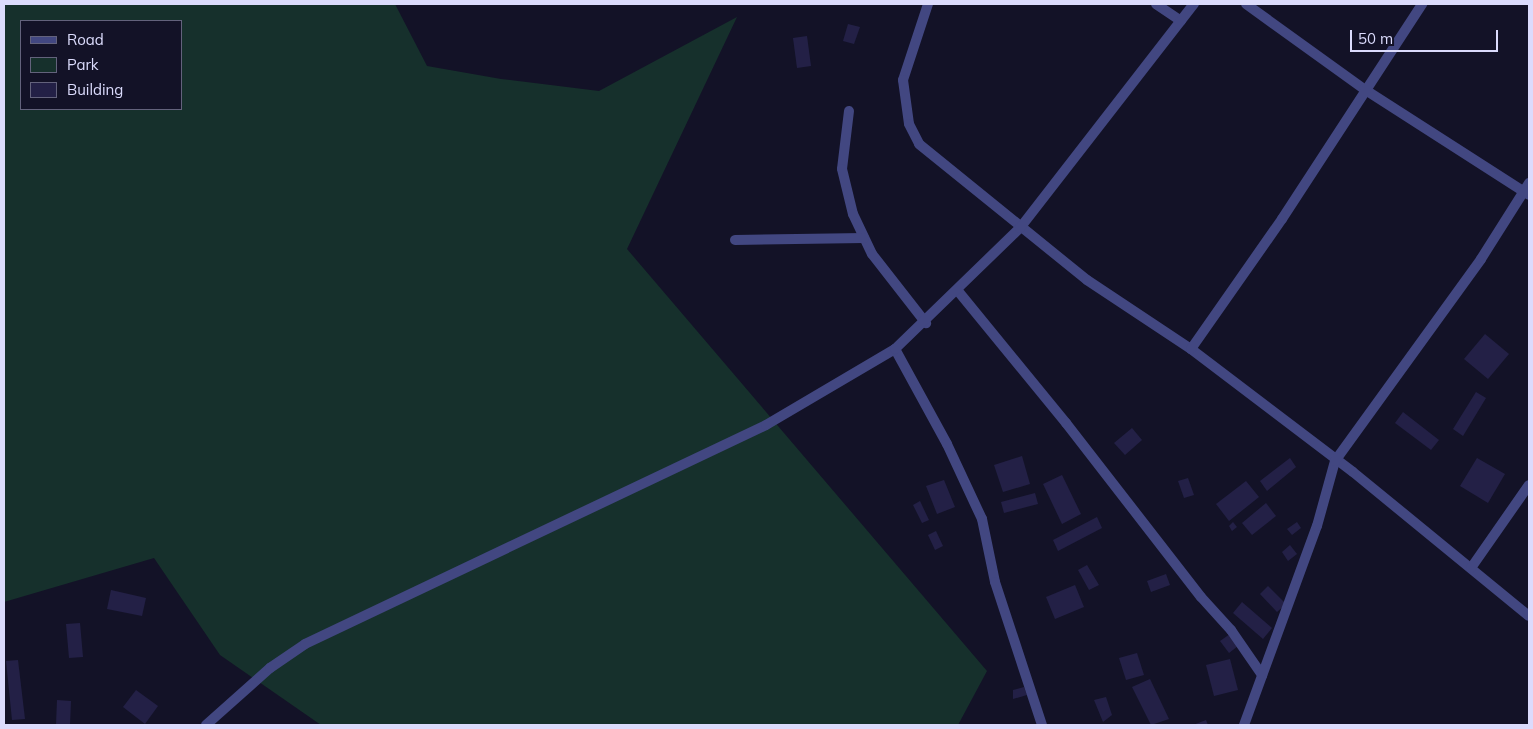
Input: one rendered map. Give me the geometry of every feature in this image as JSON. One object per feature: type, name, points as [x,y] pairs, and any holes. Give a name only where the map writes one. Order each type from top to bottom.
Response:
[{"type":"street","points":[[928,4],[903,80],[909,124],[919,144],[1020,228],[1087,280],[1191,349],[1335,461],[1353,472],[1529,616]]},
{"type":"street","points":[[1156,4],[1181,21]]},
{"type":"street","points":[[206,725],[270,668],[305,644],[766,425],[895,350],[926,323],[1020,228],[1194,4]]},
{"type":"street","points":[[1244,725],[1317,526],[1335,461],[1481,259],[1528,190],[1364,89],[1246,4]]},
{"type":"street","points":[[1191,349],[1282,219],[1364,89],[1422,4]]},
{"type":"street","points":[[849,111],[842,169],[853,214],[872,254],[926,323]]},
{"type":"street","points":[[735,240],[864,238]]},
{"type":"street","points":[[958,291],[1066,423],[1201,597],[1231,630],[1262,675]]},
{"type":"street","points":[[895,350],[948,444],[982,519],[995,582],[1042,725]]},
{"type":"street","points":[[1471,568],[1529,485]]},
{"type":"green space","points":[[4,4],[395,4],[427,66],[501,79],[599,91],[737,17],[627,249],[987,671],[958,725],[321,725],[220,655],[154,558],[4,602]]},
{"type":"building","points":[[848,24],[860,27],[854,44],[843,41]]},
{"type":"building","points":[[807,36],[811,66],[797,68],[793,38]]},
{"type":"building","points":[[1485,334],[1509,354],[1488,379],[1464,359]]},
{"type":"building","points":[[1476,392],[1486,398],[1463,436],[1453,429]]},
{"type":"building","points":[[1403,412],[1439,440],[1431,450],[1395,423]]},
{"type":"building","points":[[1132,428],[1142,440],[1125,455],[1114,443]]},
{"type":"building","points":[[1022,456],[1030,484],[1003,492],[994,465]]},
{"type":"building","points":[[1290,458],[1296,467],[1267,491],[1260,481]]},
{"type":"building","points":[[1477,458],[1505,474],[1488,503],[1460,486]]},
{"type":"building","points":[[1062,475],[1081,514],[1062,524],[1043,484]]},
{"type":"building","points":[[1188,478],[1194,495],[1184,498],[1178,481]]},
{"type":"building","points":[[944,480],[955,507],[937,514],[926,486]]},
{"type":"building","points":[[1246,481],[1259,497],[1229,521],[1216,504]]},
{"type":"building","points":[[1035,493],[1038,504],[1004,513],[1001,502]]},
{"type":"building","points":[[920,501],[929,520],[922,523],[913,505]]},
{"type":"building","points":[[1266,503],[1276,516],[1252,535],[1242,523]]},
{"type":"building","points":[[1097,517],[1102,528],[1058,551],[1053,540]]},
{"type":"building","points":[[1233,522],[1237,527],[1232,531],[1229,526]]},
{"type":"building","points":[[1297,522],[1301,528],[1292,535],[1287,529]]},
{"type":"building","points":[[936,531],[943,546],[935,550],[928,535]]},
{"type":"building","points":[[1290,545],[1297,554],[1288,561],[1282,552]]},
{"type":"building","points":[[1087,565],[1099,585],[1089,590],[1078,570]]},
{"type":"building","points":[[1166,574],[1170,585],[1151,592],[1147,581]]},
{"type":"building","points":[[1075,585],[1084,607],[1055,619],[1046,597]]},
{"type":"building","points":[[1268,586],[1286,604],[1277,612],[1260,594]]},
{"type":"building","points":[[111,590],[146,598],[142,616],[107,609]]},
{"type":"building","points":[[1242,602],[1272,628],[1263,639],[1233,613]]},
{"type":"building","points":[[80,623],[83,657],[69,658],[66,624]]},
{"type":"building","points":[[1230,634],[1238,646],[1229,653],[1220,641]]},
{"type":"building","points":[[1137,653],[1144,675],[1126,680],[1119,658]]},
{"type":"building","points":[[1230,659],[1238,690],[1214,696],[1206,665]]},
{"type":"building","points":[[18,660],[25,719],[12,720],[6,661]]},
{"type":"building","points":[[1150,679],[1169,719],[1151,725],[1132,687]]},
{"type":"building","points":[[1024,687],[1027,695],[1013,699],[1013,690]]},
{"type":"building","points":[[136,690],[158,706],[145,724],[123,707]]},
{"type":"building","points":[[1106,697],[1112,715],[1103,722],[1094,700]]},
{"type":"building","points":[[57,700],[71,701],[70,725],[56,725]]},
{"type":"building","points":[[1206,720],[1208,725],[1193,725]]}]
